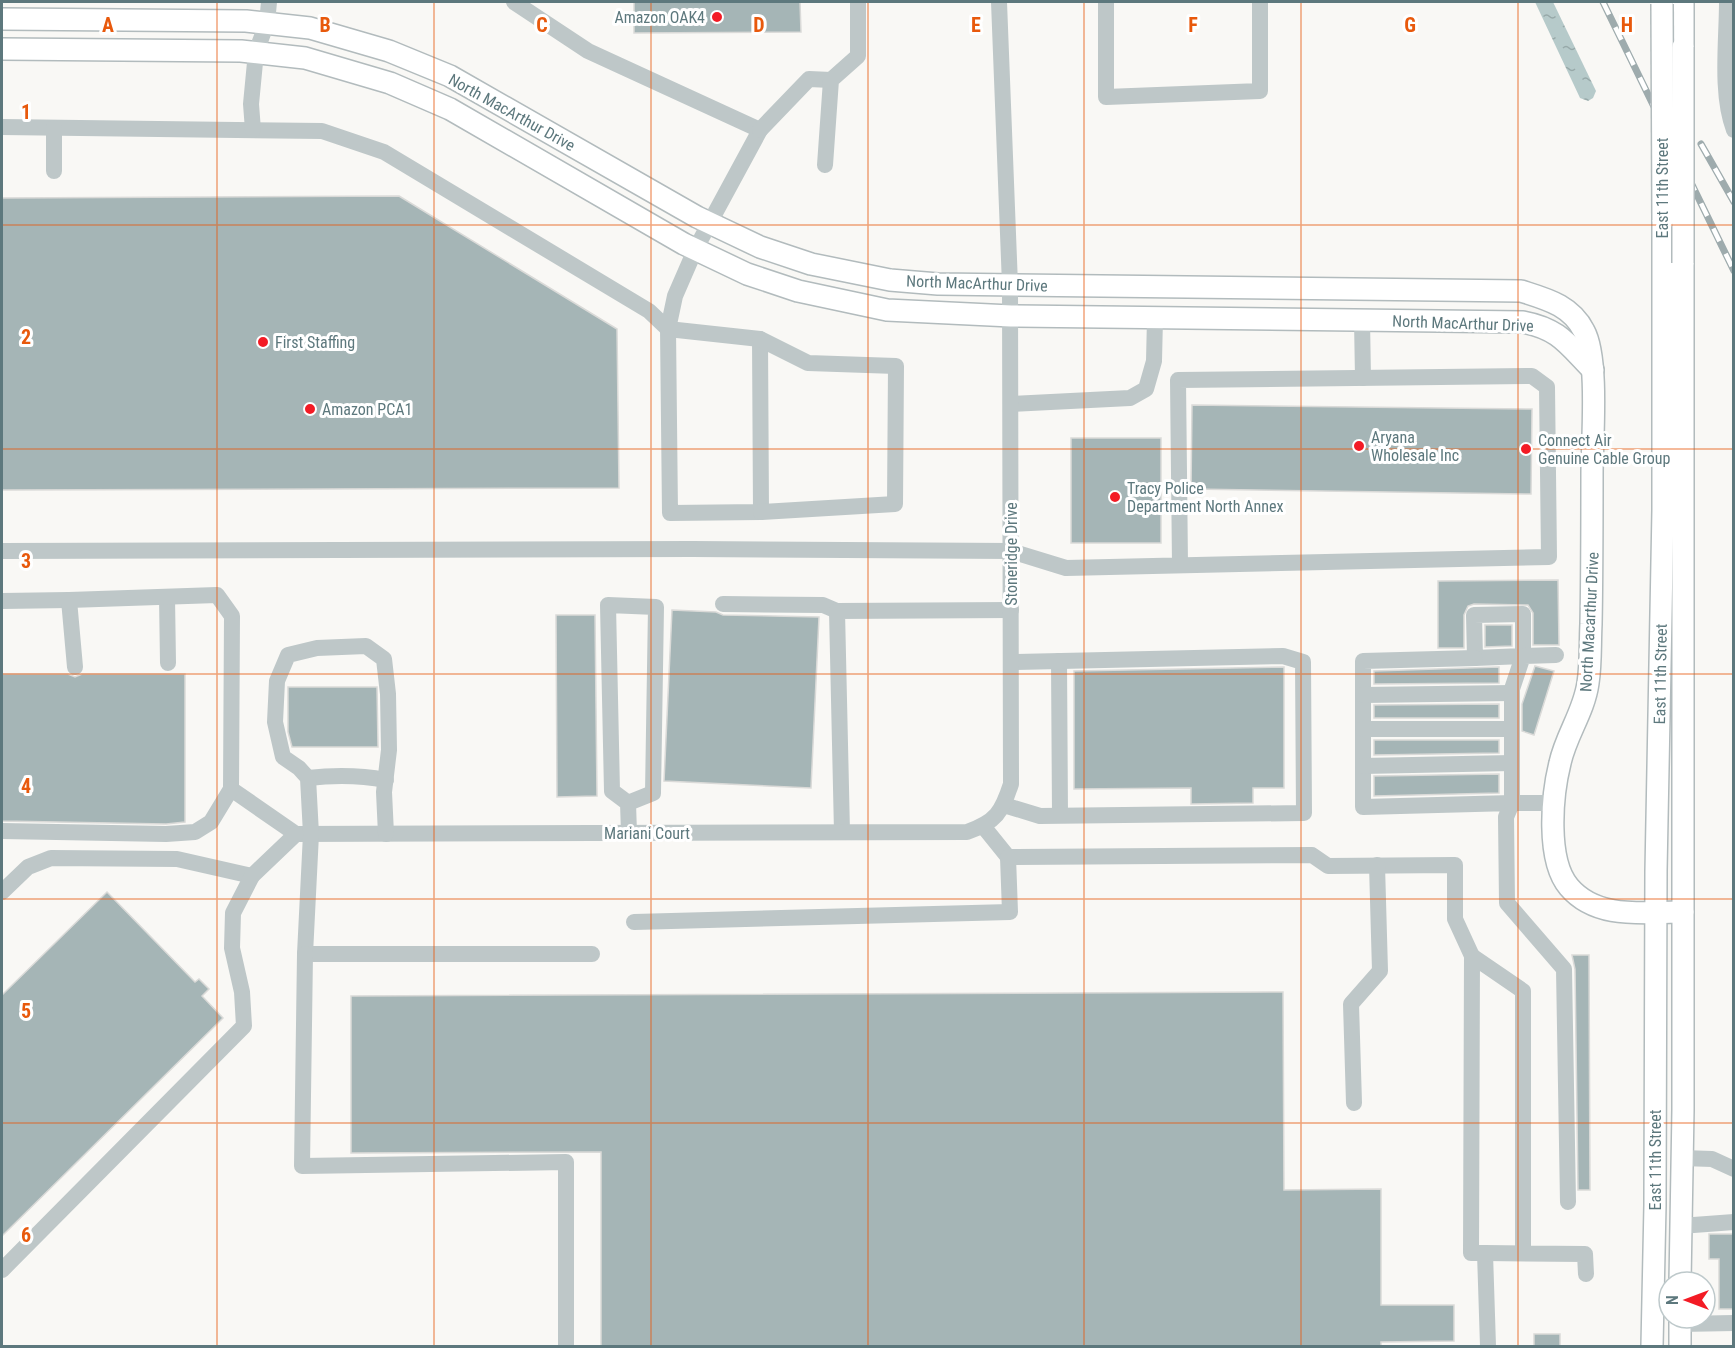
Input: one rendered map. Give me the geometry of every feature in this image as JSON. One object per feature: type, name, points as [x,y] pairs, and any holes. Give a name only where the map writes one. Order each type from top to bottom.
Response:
[{"type":"main road","name":"East 11th Street","points":[[1680,1270],[1683,912],[1683,2]]},
{"type":"main road","name":"East 11th Street","points":[[1652,1347],[1656,1205],[1656,912],[1663,487],[1662,3]]},
{"type":"main road","name":"North MacArthur Drive","points":[[2,19],[246,21],[310,28],[389,51],[450,76],[708,223],[760,247],[811,264],[890,280],[938,284],[1521,291],[1554,301],[1575,317],[1587,338],[1593,370]]},
{"type":"main road","name":"North MacArthur Drive","points":[[2,49],[256,52],[305,58],[400,87],[450,109],[695,250],[747,274],[809,294],[887,310],[1011,316],[1523,322],[1542,326],[1558,334],[1593,370]]},
{"type":"main road","name":"North Macarthur Drive","points":[[1593,370],[1589,681],[1585,701],[1560,762],[1553,803],[1555,849],[1559,871],[1568,886],[1585,902],[1608,911],[1683,912]]},
{"type":"main road","points":[[1680,1330],[1680,1347]]},
{"type":"street","points":[[253,130],[251,104],[256,52],[267,24],[269,2]]},
{"type":"street","points":[[514,2],[588,51],[760,130]]},
{"type":"street","points":[[2,127],[322,131],[384,152],[649,311],[668,329],[760,339],[808,363],[896,366],[895,504],[761,512],[670,513],[668,329],[675,296],[708,223],[760,130],[809,79],[831,80],[858,56],[858,2]]},
{"type":"street","name":"Stoneridge Drive","points":[[988,823],[1004,805],[1011,784],[1011,316],[999,2]]},
{"type":"street","points":[[1106,2],[1107,97],[1260,91],[1260,2]]},
{"type":"street","points":[[1727,2],[1726,96],[1729,118],[1734,130]]},
{"type":"street","points":[[825,165],[831,80]]},
{"type":"street","points":[[54,128],[54,171]]},
{"type":"street","points":[[1011,404],[1130,398],[1146,389],[1154,361],[1155,318]]},
{"type":"street","points":[[1362,320],[1364,378]]},
{"type":"street","points":[[760,339],[761,512]]},
{"type":"street","points":[[2,551],[656,549],[1011,551],[1066,568],[1180,566],[1549,557],[1547,387],[1532,376],[1178,380],[1180,566]]},
{"type":"street","points":[[2,601],[217,595],[232,616],[231,789],[211,822],[195,832],[166,834],[2,831]]},
{"type":"street","points":[[167,597],[168,663]]},
{"type":"street","points":[[69,600],[75,667]]},
{"type":"street","points":[[723,604],[824,605],[837,611],[1011,610]]},
{"type":"street","points":[[608,605],[656,607],[653,793],[628,803],[612,791],[608,605]]},
{"type":"street","points":[[837,611],[842,832]]},
{"type":"street","points":[[1475,658],[1474,615],[1522,614],[1523,656],[1512,693],[1512,803],[1506,817],[1507,903],[1564,969],[1568,1202]]},
{"type":"street","points":[[387,834],[384,792],[389,750],[388,694],[384,659],[366,646],[317,648],[288,655],[277,681],[275,722],[283,757],[299,768],[308,778],[304,834],[302,1166],[566,1162],[567,1347]]},
{"type":"street","points":[[1553,803],[1364,807],[1363,661],[1556,655]]},
{"type":"street","points":[[1004,805],[1040,816],[1304,813],[1303,662],[1283,656],[1011,662]]},
{"type":"street","points":[[1059,661],[1060,816]]},
{"type":"street","points":[[1363,695],[1512,693]]},
{"type":"street","points":[[1363,729],[1512,729]]},
{"type":"street","points":[[1364,766],[1512,763]]},
{"type":"street","points":[[308,778],[337,774],[363,775],[386,780]]},
{"type":"street","points":[[231,789],[304,834]]},
{"type":"street","points":[[628,803],[629,833]]},
{"type":"street","points":[[634,922],[1010,912],[1008,857],[988,823]]},
{"type":"street","name":"Mariani Court","points":[[304,834],[967,832],[988,823]]},
{"type":"street","points":[[2,1270],[244,1026],[242,992],[232,948],[233,913],[252,876],[304,834]]},
{"type":"street","points":[[1008,857],[1312,855],[1328,866],[1455,865],[1455,919],[1472,956],[1471,1253],[1585,1254],[1586,1274]]},
{"type":"street","points":[[2,892],[28,867],[51,858],[177,859],[252,876]]},
{"type":"street","points":[[1354,1103],[1352,1004],[1380,971],[1377,865]]},
{"type":"street","points":[[305,954],[592,954]]},
{"type":"street","points":[[1472,956],[1523,991],[1523,1253]]},
{"type":"street","points":[[1682,1158],[1712,1160],[1734,1169]]},
{"type":"street","points":[[1680,1226],[1734,1222]]},
{"type":"street","points":[[1485,1253],[1488,1347]]},
{"type":"street","points":[[1717,1322],[1734,1323]]},
{"type":"water","points":[[1535,2],[1553,2],[1596,91],[1593,98],[1588,101],[1580,98]]},
{"type":"building","name":"Amazon OAK4","points":[[634,2],[800,2],[801,32],[634,33]]},
{"type":"building","name":"Amazon PCA1","points":[[399,196],[617,329],[619,488],[2,490],[2,198]]},
{"type":"building","points":[[1192,405],[1532,409],[1531,494],[1191,489]]},
{"type":"building","points":[[1071,438],[1161,438],[1161,543],[1071,543]]},
{"type":"building","points":[[1558,580],[1559,645],[1533,645],[1533,613],[1528,605],[1474,604],[1468,606],[1464,615],[1464,648],[1438,648],[1438,581]]},
{"type":"building","points":[[672,610],[716,612],[723,615],[819,617],[811,788],[664,781]]},
{"type":"building","points":[[556,615],[595,615],[597,796],[557,797]]},
{"type":"building","points":[[1485,625],[1512,625],[1512,646],[1485,647]]},
{"type":"building","points":[[1535,666],[1554,671],[1534,735],[1522,731],[1522,704]]},
{"type":"building","points":[[1284,667],[1284,788],[1253,788],[1253,803],[1191,804],[1191,788],[1074,789],[1074,671]]},
{"type":"building","points":[[1499,667],[1499,683],[1374,684],[1374,671]]},
{"type":"building","points":[[2,674],[68,674],[75,677],[82,674],[185,674],[185,822],[166,824],[2,821]]},
{"type":"building","points":[[288,687],[377,687],[378,747],[292,747],[288,732]]},
{"type":"building","points":[[1499,704],[1499,718],[1374,718],[1374,705]]},
{"type":"building","points":[[1374,740],[1499,740],[1499,753],[1374,755]]},
{"type":"building","points":[[1499,774],[1499,793],[1374,796],[1374,776]]},
{"type":"building","points":[[107,892],[195,982],[199,979],[209,989],[202,996],[223,1018],[2,1236],[2,995]]},
{"type":"building","points":[[1572,955],[1589,955],[1590,1190],[1578,1190],[1575,969]]},
{"type":"building","points":[[1283,992],[1284,1190],[1381,1189],[1381,1305],[1454,1305],[1454,1341],[1381,1342],[1381,1347],[601,1347],[601,1152],[351,1153],[351,996]]},
{"type":"building","points":[[1709,1234],[1734,1234],[1734,1309],[1719,1309],[1719,1259],[1709,1259]]},
{"type":"building","points":[[1534,1334],[1560,1334],[1560,1347],[1534,1347]]},
{"type":"railway","points":[[1603,2],[1734,271]]},
{"type":"railway","points":[[1701,144],[1734,202]]},
{"type":"place","name":"Amazon OAK4","points":[[717,17]]},
{"type":"place","name":"First Staffing","points":[[263,342]]},
{"type":"place","name":"Amazon PCA1","points":[[310,409]]},
{"type":"place","name":"Aryana Wholesale Inc","points":[[1359,446]]},
{"type":"place","name":"Connect Air Genuine Cable Group","points":[[1526,449]]},
{"type":"place","name":"Tracy Police Department North Annex","points":[[1115,497]]}]
